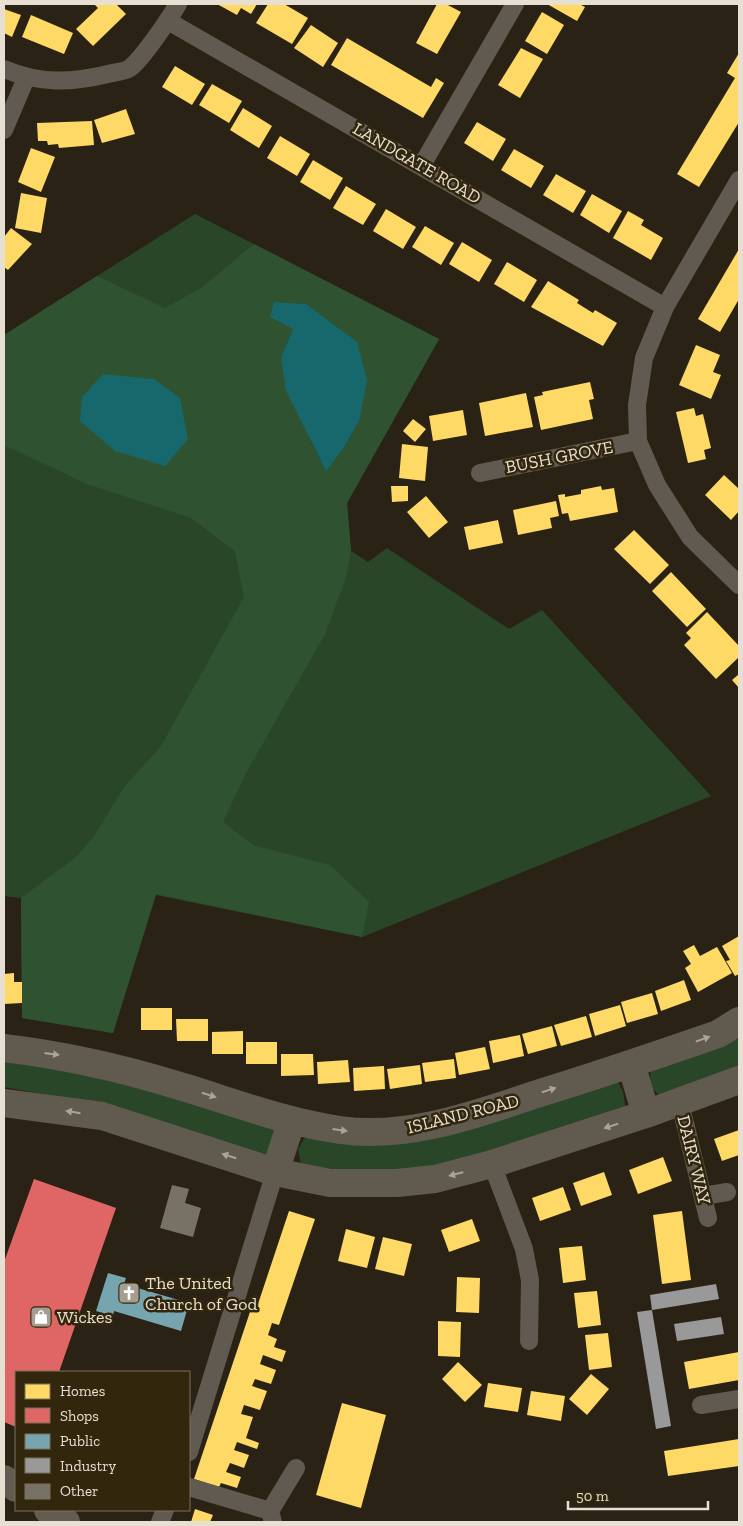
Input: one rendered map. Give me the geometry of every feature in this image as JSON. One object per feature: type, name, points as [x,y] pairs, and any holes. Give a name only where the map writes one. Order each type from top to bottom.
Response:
[{"type":"highway","points":[[4,1479],[15,1487]]},
{"type":"highway","points":[[50,1511],[66,1522]]},
{"type":"main road","name":"ISLAND ROAD","points":[[4,1048],[57,1054],[111,1065],[292,1120],[341,1130],[396,1131],[442,1122],[487,1110],[718,1034],[739,1022]]},
{"type":"main road","points":[[631,1064],[646,1114]]},
{"type":"main road","points":[[4,1102],[102,1116],[275,1172],[330,1182],[397,1183],[435,1179],[492,1164],[680,1103],[739,1080]]},
{"type":"main road","points":[[275,1172],[292,1120]]},
{"type":"street","points":[[4,69],[26,78],[58,82],[129,69],[168,21],[178,4]]},
{"type":"street","points":[[422,165],[515,4]]},
{"type":"street","name":"LANDGATE ROAD","points":[[168,21],[422,165],[665,307]]},
{"type":"street","points":[[4,130],[26,78]]},
{"type":"street","points":[[739,180],[665,307],[644,358],[637,405],[638,441],[657,485],[690,537],[739,585]]},
{"type":"street","name":"BUSH GROVE","points":[[480,473],[638,441]]},
{"type":"street","name":"DAIRY WAY","points":[[680,1103],[708,1218]]},
{"type":"street","points":[[492,1164],[524,1249],[530,1280],[530,1341]]},
{"type":"street","points":[[190,1449],[275,1172]]},
{"type":"street","points":[[703,1196],[727,1192]]},
{"type":"street","points":[[701,1405],[739,1399]]},
{"type":"street","points":[[190,1487],[272,1517],[296,1468]]},
{"type":"green space","points":[[195,214],[439,339],[347,503],[351,551],[368,562],[387,548],[509,629],[542,610],[711,796],[362,937],[156,895],[113,1033],[22,1018],[21,898],[4,896],[4,335]]},
{"type":"green space","points":[[254,244],[439,339],[347,503],[351,551],[346,578],[325,634],[245,775],[223,822],[253,845],[330,865],[369,902],[362,937],[156,894],[113,1033],[22,1018],[21,898],[76,857],[94,836],[124,787],[161,746],[244,597],[235,551],[191,518],[87,484],[4,445],[4,335],[97,276],[165,308],[201,288]],"holes":[[[274,302],[306,304],[359,421],[343,449],[326,470],[312,445],[281,357],[293,328]]]},
{"type":"green space","points":[[739,1033],[739,1068],[659,1095],[649,1086],[651,1069]]},
{"type":"green space","points":[[4,1058],[54,1062],[278,1124],[268,1157],[115,1107],[4,1087]]},
{"type":"green space","points":[[617,1079],[623,1092],[626,1111],[436,1170],[358,1177],[301,1164],[298,1149],[307,1134]]},
{"type":"water","points":[[274,302],[306,304],[357,342],[367,380],[359,421],[343,449],[326,471],[286,391],[281,357],[293,329],[270,317]]},
{"type":"water","points":[[103,374],[154,379],[180,398],[188,439],[165,466],[115,451],[80,421],[82,397]]},
{"type":"building: Homes","points":[[94,4],[116,4],[126,14],[93,46],[76,29],[98,8]]},
{"type":"building: Homes","points":[[217,4],[257,4],[251,14],[241,8],[237,15]]},
{"type":"building: Homes","points":[[268,4],[284,4],[308,18],[292,44],[256,23]]},
{"type":"building: Homes","points":[[437,4],[446,4],[461,12],[437,54],[416,43]]},
{"type":"building: Homes","points":[[547,4],[579,4],[585,7],[577,21]]},
{"type":"building: Homes","points":[[4,9],[21,15],[12,37],[4,33]]},
{"type":"building: Homes","points":[[542,12],[564,25],[547,54],[525,41]]},
{"type":"building: Homes","points":[[31,15],[73,33],[64,54],[22,37]]},
{"type":"building: Homes","points":[[311,25],[338,43],[323,67],[294,48]]},
{"type":"building: Homes","points":[[347,38],[431,87],[436,78],[444,83],[423,118],[331,65]]},
{"type":"building: Homes","points":[[521,48],[543,59],[520,98],[498,85]]},
{"type":"building: Homes","points":[[739,53],[739,122],[699,187],[677,174],[735,78],[727,73]]},
{"type":"building: Homes","points":[[175,66],[205,84],[192,105],[162,87]]},
{"type":"building: Homes","points":[[212,84],[242,101],[229,123],[199,105]]},
{"type":"building: Homes","points":[[243,108],[272,126],[259,148],[230,130]]},
{"type":"building: Homes","points":[[126,109],[135,134],[102,143],[94,120]]},
{"type":"building: Homes","points":[[92,121],[94,145],[59,148],[58,144],[48,145],[47,141],[38,141],[37,123]]},
{"type":"building: Homes","points":[[477,122],[506,139],[493,161],[464,143]]},
{"type":"building: Homes","points":[[280,136],[310,154],[297,176],[267,158]]},
{"type":"building: Homes","points":[[31,148],[55,157],[41,192],[18,182]]},
{"type":"building: Homes","points":[[514,149],[544,166],[531,188],[501,170]]},
{"type":"building: Homes","points":[[313,160],[343,178],[330,200],[300,182]]},
{"type":"building: Homes","points":[[556,174],[586,191],[573,213],[543,195]]},
{"type":"building: Homes","points":[[346,186],[376,204],[363,225],[333,208]]},
{"type":"building: Homes","points":[[21,193],[47,198],[41,233],[15,228]]},
{"type":"building: Homes","points":[[592,194],[622,211],[609,233],[580,215]]},
{"type":"building: Homes","points":[[386,209],[416,227],[403,249],[373,231]]},
{"type":"building: Homes","points":[[628,211],[644,220],[641,225],[663,238],[651,260],[613,238]]},
{"type":"building: Homes","points":[[425,226],[454,243],[441,265],[412,247]]},
{"type":"building: Homes","points":[[11,228],[32,244],[8,270],[4,267],[4,237]]},
{"type":"building: Homes","points":[[462,242],[492,260],[479,282],[449,264]]},
{"type":"building: Homes","points":[[739,249],[739,299],[720,332],[698,319]]},
{"type":"building: Homes","points":[[507,262],[537,280],[524,302],[494,284]]},
{"type":"building: Homes","points":[[548,281],[579,300],[577,303],[593,313],[595,310],[617,323],[603,346],[531,307]]},
{"type":"building: Homes","points":[[696,345],[720,355],[713,372],[721,375],[711,399],[679,385]]},
{"type":"building: Homes","points":[[590,382],[594,399],[589,400],[593,419],[541,430],[534,397],[543,395],[542,392]]},
{"type":"building: Homes","points":[[526,393],[533,427],[485,436],[479,403]]},
{"type":"building: Homes","points":[[694,408],[696,416],[703,414],[711,448],[704,450],[706,459],[688,463],[676,412]]},
{"type":"building: Homes","points":[[463,410],[467,435],[433,441],[429,416]]},
{"type":"building: Homes","points":[[413,419],[426,429],[415,442],[403,431]]},
{"type":"building: Homes","points":[[402,444],[428,447],[425,481],[399,478]]},
{"type":"building: Homes","points":[[724,475],[739,489],[739,511],[731,520],[705,495]]},
{"type":"building: Homes","points":[[391,486],[408,486],[408,501],[392,502]]},
{"type":"building: Homes","points":[[601,486],[602,490],[614,488],[618,512],[570,521],[568,513],[562,514],[558,495],[565,494],[565,497],[581,494],[581,490]]},
{"type":"building: Homes","points":[[426,496],[448,522],[429,538],[407,512]]},
{"type":"building: Homes","points":[[556,501],[559,516],[550,518],[552,528],[518,535],[513,510]]},
{"type":"building: Homes","points":[[498,520],[503,543],[469,550],[464,527]]},
{"type":"building: Homes","points":[[634,530],[669,565],[650,584],[614,549]]},
{"type":"building: Homes","points":[[671,572],[706,609],[687,627],[652,591]]},
{"type":"building: Homes","points":[[707,612],[739,646],[739,657],[716,679],[684,645],[691,638],[686,633]]},
{"type":"building: Homes","points":[[739,674],[739,688],[732,680]]},
{"type":"building: Homes","points":[[739,936],[739,974],[735,976],[726,961],[730,960],[722,946]]},
{"type":"building: Homes","points":[[694,945],[700,956],[717,947],[732,973],[698,992],[685,968],[691,964],[683,951]]},
{"type":"building: Homes","points":[[14,973],[14,982],[22,982],[22,1003],[4,1004],[4,974]]},
{"type":"building: Homes","points":[[684,980],[691,1000],[661,1011],[655,991]]},
{"type":"building: Homes","points":[[652,993],[658,1014],[627,1023],[621,1002]]},
{"type":"building: Homes","points":[[620,1005],[626,1026],[595,1036],[589,1014]]},
{"type":"building: Homes","points":[[141,1008],[172,1008],[172,1030],[141,1030]]},
{"type":"building: Homes","points":[[586,1016],[592,1037],[561,1046],[554,1025]]},
{"type":"building: Homes","points":[[176,1019],[208,1019],[208,1041],[177,1041]]},
{"type":"building: Homes","points":[[552,1026],[557,1046],[528,1054],[522,1034]]},
{"type":"building: Homes","points":[[243,1031],[243,1054],[212,1054],[212,1032]]},
{"type":"building: Homes","points":[[520,1035],[524,1056],[493,1063],[489,1041]]},
{"type":"building: Homes","points":[[246,1042],[277,1042],[277,1064],[246,1064]]},
{"type":"building: Homes","points":[[485,1047],[490,1069],[459,1075],[455,1053]]},
{"type":"building: Homes","points":[[281,1054],[313,1054],[314,1075],[281,1076]]},
{"type":"building: Homes","points":[[454,1059],[456,1078],[425,1082],[422,1063]]},
{"type":"building: Homes","points":[[348,1060],[350,1082],[318,1084],[317,1062]]},
{"type":"building: Homes","points":[[420,1065],[422,1084],[390,1089],[387,1069]]},
{"type":"building: Homes","points":[[384,1066],[385,1089],[354,1091],[353,1068]]},
{"type":"building: Homes","points":[[739,1130],[739,1155],[722,1161],[714,1139]]},
{"type":"building: Homes","points":[[663,1157],[672,1181],[638,1194],[629,1170]]},
{"type":"building: Homes","points":[[604,1172],[612,1195],[581,1206],[573,1183]]},
{"type":"building: Homes","points":[[563,1187],[571,1210],[540,1221],[532,1198]]},
{"type":"building: Homes","points":[[289,1211],[315,1219],[279,1325],[272,1323],[268,1335],[277,1339],[274,1347],[286,1351],[282,1362],[263,1355],[260,1364],[276,1370],[271,1384],[255,1379],[252,1386],[267,1391],[260,1410],[244,1405],[241,1414],[253,1417],[246,1438],[259,1443],[257,1449],[237,1442],[234,1450],[249,1455],[244,1468],[230,1463],[226,1472],[241,1477],[237,1488],[221,1483],[219,1487],[194,1479],[252,1306],[257,1307]]},
{"type":"building: Homes","points":[[682,1211],[691,1280],[662,1284],[653,1215]]},
{"type":"building: Homes","points":[[472,1219],[480,1241],[449,1252],[441,1230]]},
{"type":"building: Homes","points":[[346,1229],[375,1237],[367,1268],[338,1261]]},
{"type":"building: Homes","points":[[383,1237],[412,1244],[404,1276],[375,1269]]},
{"type":"building: Homes","points":[[582,1246],[586,1280],[563,1283],[559,1248]]},
{"type":"building: Homes","points":[[457,1277],[480,1278],[479,1313],[456,1312]]},
{"type":"building: Homes","points":[[597,1291],[601,1325],[578,1328],[574,1293]]},
{"type":"building: Homes","points":[[438,1321],[461,1322],[460,1357],[438,1356]]},
{"type":"building: Homes","points":[[608,1333],[612,1367],[589,1370],[585,1335]]},
{"type":"building: Homes","points":[[739,1352],[739,1380],[689,1389],[684,1362]]},
{"type":"building: Homes","points":[[458,1362],[482,1385],[465,1402],[442,1379]]},
{"type":"building: Homes","points":[[591,1374],[609,1389],[587,1415],[569,1399]]},
{"type":"building: Homes","points":[[488,1383],[522,1388],[518,1412],[484,1407]]},
{"type":"building: Homes","points":[[531,1391],[565,1396],[561,1421],[527,1415]]},
{"type":"building: Homes","points":[[342,1403],[386,1415],[361,1508],[316,1495]]},
{"type":"building: Homes","points":[[739,1439],[739,1466],[668,1476],[664,1451]]},
{"type":"building: Homes","points":[[195,1509],[213,1515],[210,1522],[191,1522]]},
{"type":"building: Shops","name":"Wickes","points":[[34,1179],[116,1208],[59,1371],[15,1371],[15,1427],[4,1422],[4,1262]]},
{"type":"building: Public","name":"The United Church of God","points":[[108,1273],[126,1278],[124,1284],[189,1303],[181,1331],[114,1311],[113,1316],[96,1311]]},
{"type":"building: Industry","points":[[716,1284],[719,1299],[652,1310],[650,1295]]},
{"type":"building: Industry","points":[[652,1310],[671,1426],[656,1429],[637,1312]]},
{"type":"building: Industry","points":[[721,1317],[724,1334],[677,1341],[674,1324]]},
{"type":"building: Other","points":[[172,1185],[189,1189],[185,1203],[201,1208],[193,1237],[160,1228]]},
{"type":"place","name":"The United Church of God","points":[[129,1293]]},
{"type":"place","name":"Wickes","points":[[41,1317]]}]
